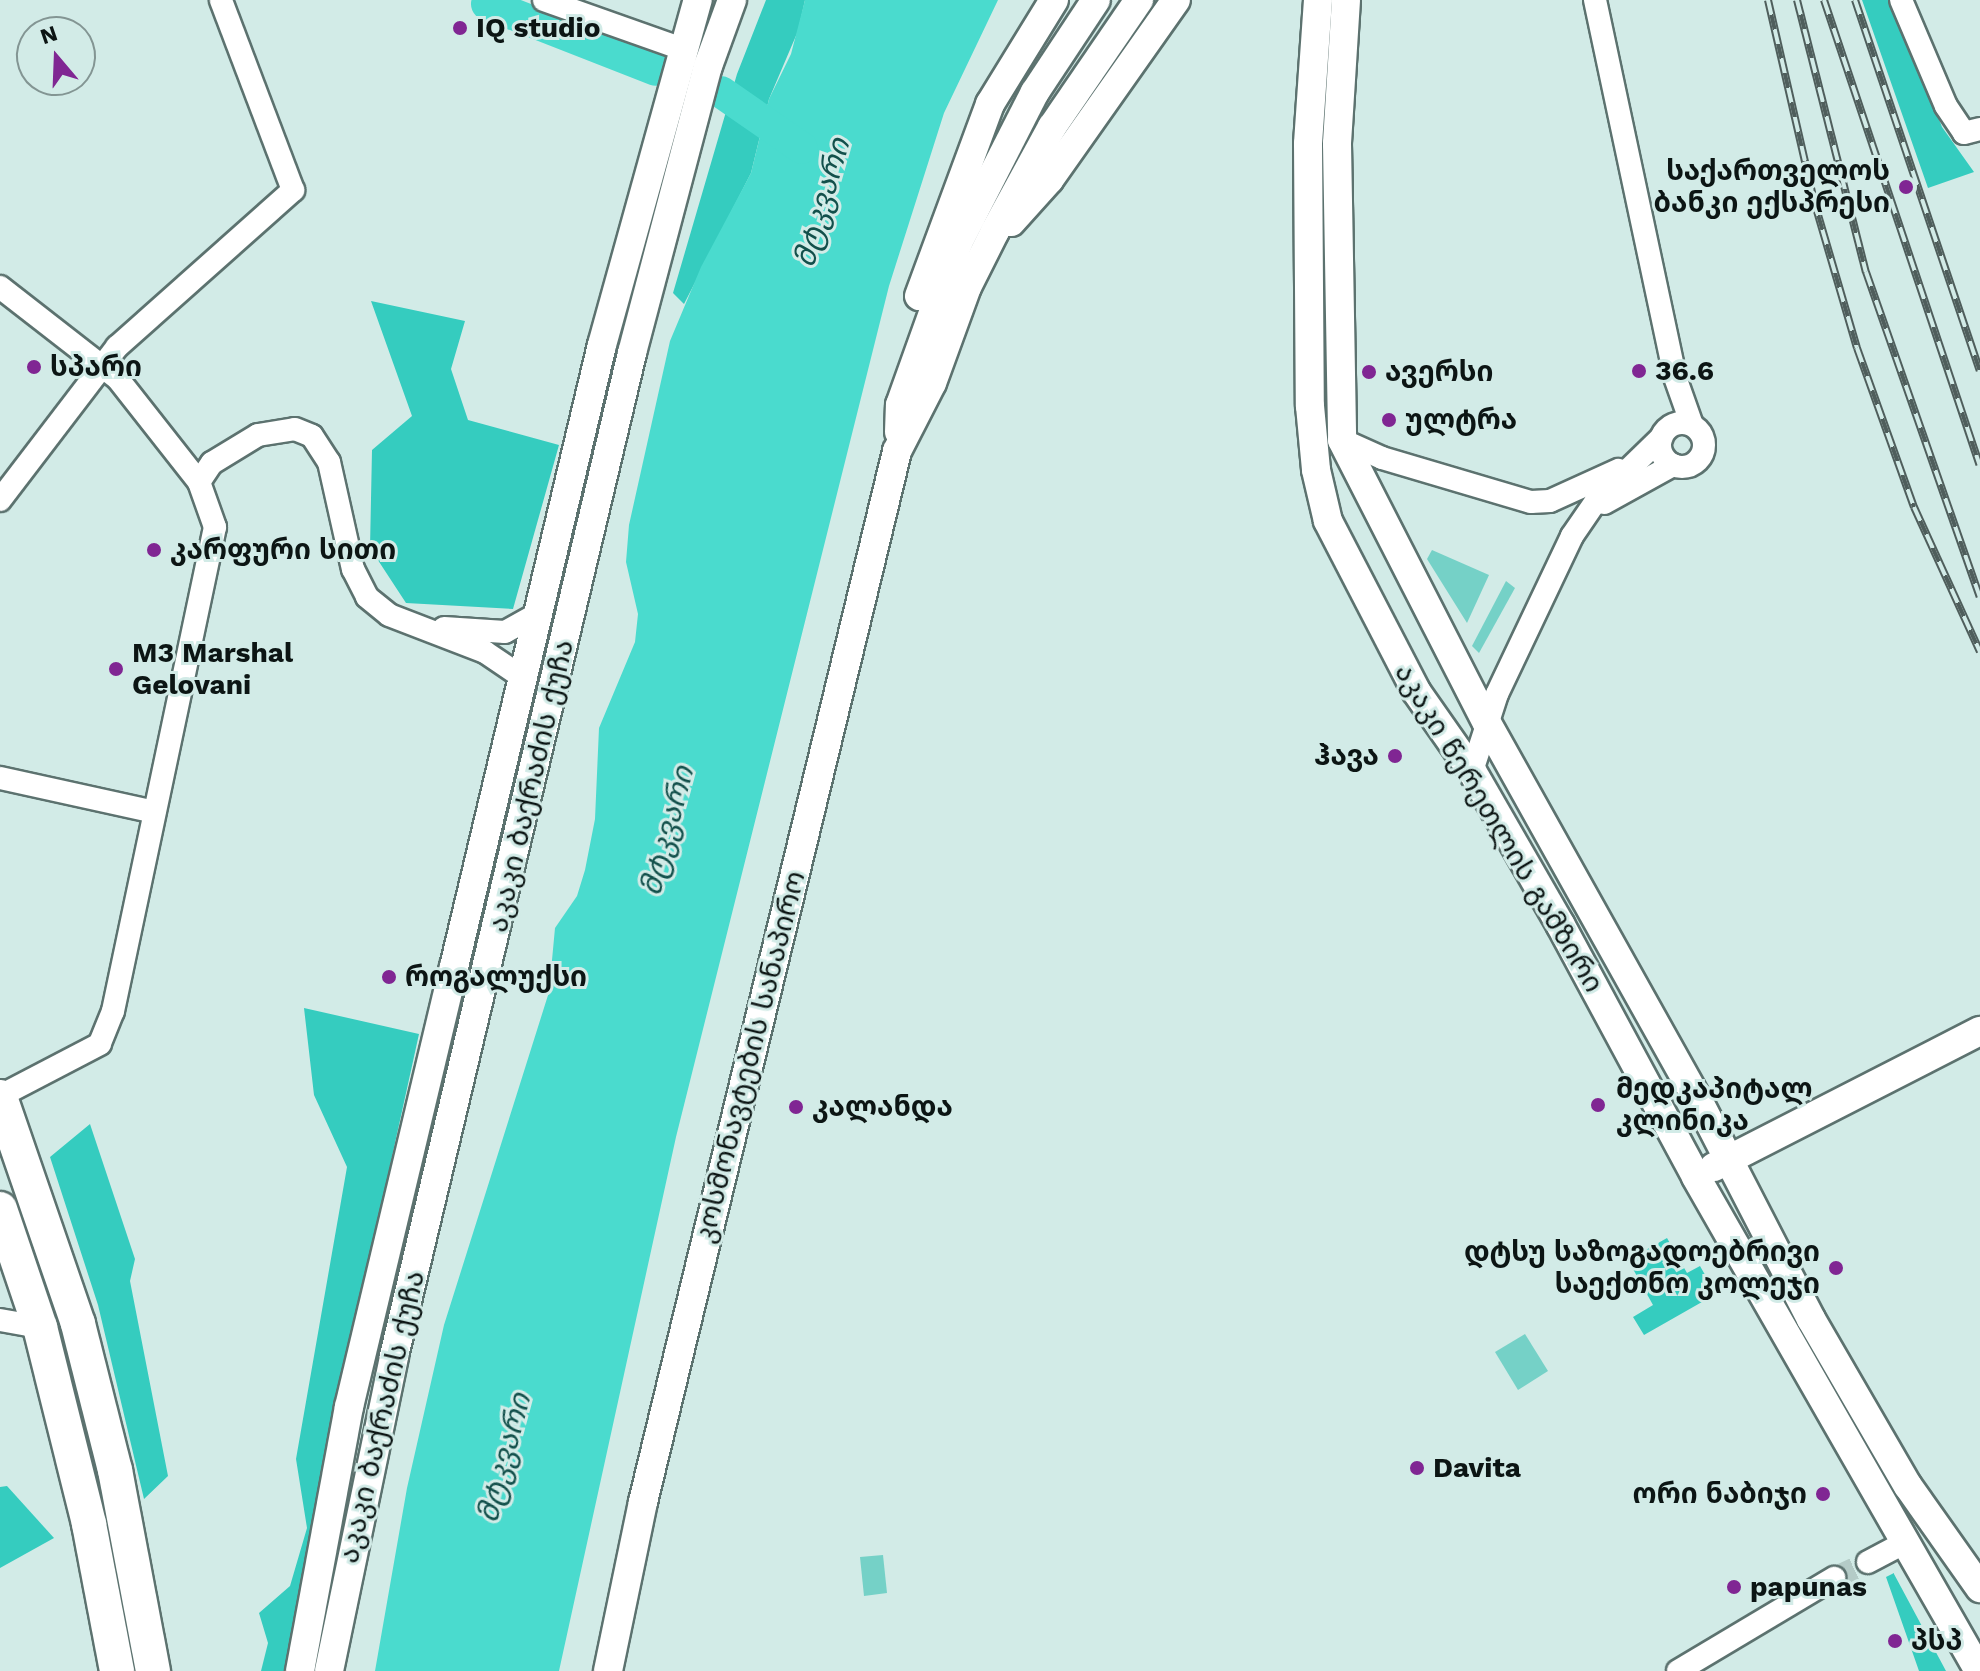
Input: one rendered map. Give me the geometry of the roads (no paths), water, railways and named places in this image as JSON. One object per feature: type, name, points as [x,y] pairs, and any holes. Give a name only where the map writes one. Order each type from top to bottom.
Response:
[{"type":"highway","points":[[0,1097],[78,1324],[119,1485],[153,1671]]},
{"type":"highway","points":[[0,1209],[40,1327],[89,1524],[117,1671]]},
{"type":"main road","name":"აკაკი ბაქრაძის ქუჩა","points":[[329,1671],[394,1356],[632,353],[708,66],[732,0]]},
{"type":"main road","points":[[900,405],[910,331],[954,193],[990,104],[1054,0]]},
{"type":"main road","name":"კოსმონავტების სანაპირო","points":[[608,1671],[646,1486],[899,445],[900,405],[967,223],[1035,92],[1096,0]]},
{"type":"main road","name":"კოსმონავტების სანაპირო","points":[[899,445],[932,383],[967,287],[995,231],[1052,127],[1139,0]]},
{"type":"main road","points":[[954,193],[967,223],[995,231],[1019,215],[1049,180],[1176,0]]},
{"type":"main road","name":"აკაკი წერეთლის გამზირი","points":[[1318,0],[1308,144],[1310,406],[1319,492],[1332,531],[1396,655],[1472,771],[1696,1177],[1979,1671]]},
{"type":"main road","name":"აკაკი წერეთლის გამზირი","points":[[1346,0],[1337,144],[1342,440],[1487,723],[1728,1159],[1811,1319],[1901,1473],[1980,1588]]},
{"type":"main road","name":"აკაკი ბაქრაძის ქუჩა","points":[[300,1671],[349,1407],[541,612],[602,345],[694,6]]},
{"type":"main road","points":[[1696,1177],[1980,1031]]},
{"type":"street","points":[[0,500],[104,365],[293,190],[221,0]]},
{"type":"street","points":[[544,0],[682,49]]},
{"type":"street","points":[[1583,519],[1612,497],[1673,465],[1691,465],[1703,452],[1701,434],[1692,425],[1675,377],[1595,0]]},
{"type":"street","points":[[1901,0],[1946,106],[1964,133],[1980,129]]},
{"type":"street","points":[[0,287],[104,365],[199,482],[215,527],[113,1011],[100,1044],[0,1097]]},
{"type":"street","points":[[602,345],[632,353]]},
{"type":"street","points":[[1673,465],[1662,454],[1675,377]]},
{"type":"street","points":[[1472,771],[1487,723],[1583,519],[1630,464],[1664,433],[1692,425]]},
{"type":"street","points":[[199,482],[212,463],[258,435],[295,429],[312,436],[329,462],[359,584],[389,615],[485,652],[525,679]]},
{"type":"street","points":[[1342,440],[1382,458],[1531,502],[1550,501],[1630,464]]},
{"type":"street","points":[[423,627],[505,632],[541,612]]},
{"type":"street","points":[[0,778],[154,812]]},
{"type":"street","points":[[0,1320],[40,1327]]},
{"type":"street","points":[[1868,1562],[1904,1543]]},
{"type":"street","points":[[1678,1671],[1834,1578]]},
{"type":"water","name":"მტკვარი","points":[[805,0],[998,0],[944,113],[889,286],[676,1137],[559,1671],[375,1671],[407,1488],[444,1325],[549,992],[555,928],[577,896],[585,870],[595,819],[599,728],[635,642],[638,614],[626,562],[629,525],[670,341],[701,267],[751,173],[769,99],[791,54]]},
{"type":"waterway","points":[[487,4],[656,70]]},
{"type":"waterway","points":[[721,92],[802,148]]},
{"type":"tunnel","points":[[1834,1578],[1868,1562]]},
{"type":"railway","points":[[1768,0],[1814,201],[1857,348],[1914,507],[1980,652]]},
{"type":"railway","points":[[1797,0],[1866,272],[1980,597]]},
{"type":"railway","points":[[1824,0],[1980,465]]},
{"type":"railway","points":[[1855,0],[1980,371]]},
{"type":"place","name":"IQ studio","points":[[460,28]]},
{"type":"place","name":"საქართველოს ბანკი ექსპრესი","points":[[1906,187]]},
{"type":"place","name":"სპარი","points":[[34,367]]},
{"type":"place","name":"36.6","points":[[1639,371]]},
{"type":"place","name":"ავერსი","points":[[1369,372]]},
{"type":"place","name":"ულტრა","points":[[1389,420]]},
{"type":"place","name":"კარფური სითი","points":[[154,550]]},
{"type":"place","name":"M3 Marshal Gelovani","points":[[116,669]]},
{"type":"place","name":"ჰავა","points":[[1395,756]]},
{"type":"place","name":"როგალუქსი","points":[[389,977]]},
{"type":"place","name":"მედკაპიტალ კლინიკა","points":[[1598,1105]]},
{"type":"place","name":"კალანდა","points":[[796,1107]]},
{"type":"place","name":"დტსუ საზოგადოებრივი საექთნო კოლეჯი","points":[[1836,1268]]},
{"type":"place","name":"Davita","points":[[1417,1468]]},
{"type":"place","name":"ორი ნაბიჯი","points":[[1823,1494]]},
{"type":"place","name":"papunas","points":[[1734,1587]]},
{"type":"place","name":"პსპ","points":[[1895,1641]]}]
